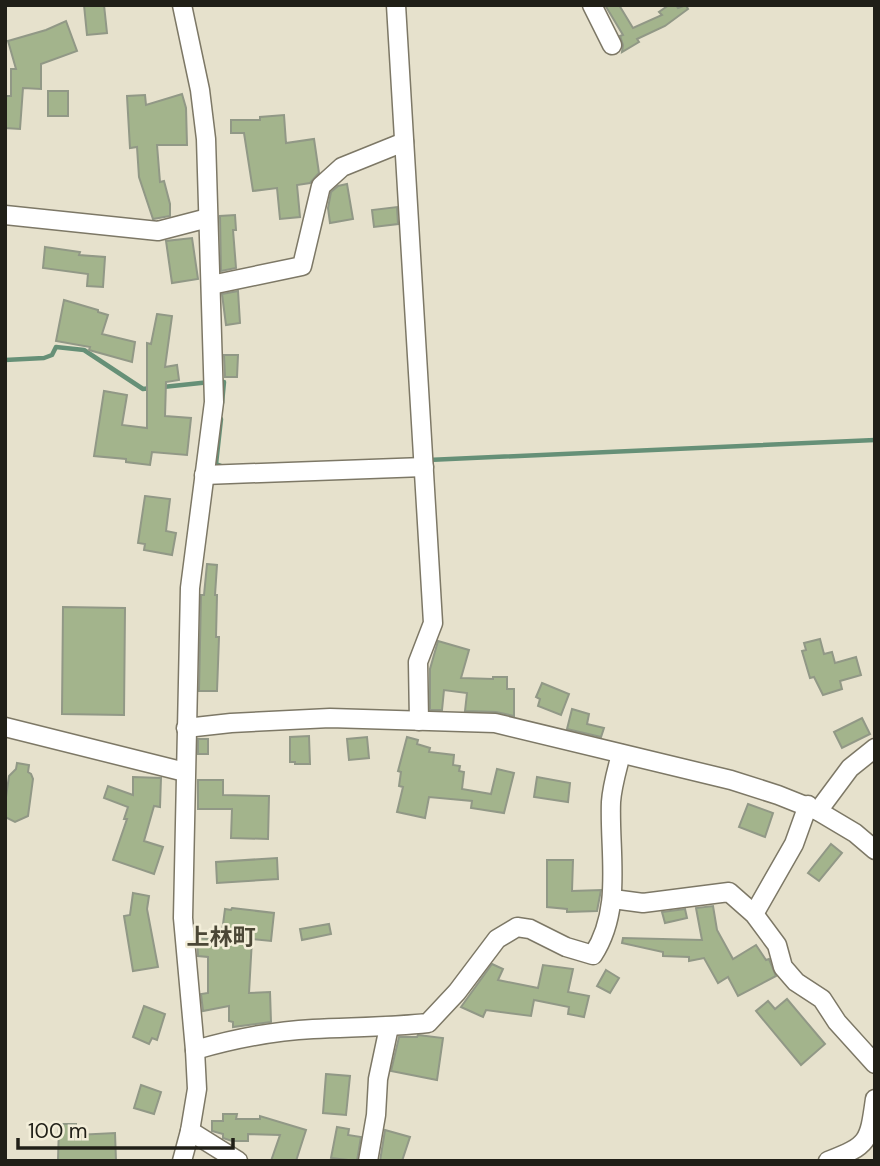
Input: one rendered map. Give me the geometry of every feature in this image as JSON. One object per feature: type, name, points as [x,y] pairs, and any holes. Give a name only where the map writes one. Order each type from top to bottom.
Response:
[{"type":"street","points":[[182,5],[206,139],[214,402],[190,588],[183,918],[197,1089],[182,1161]]},
{"type":"street","points":[[396,5],[433,624],[418,662],[419,721]]},
{"type":"street","points":[[592,5],[612,45]]},
{"type":"street","points":[[211,285],[302,266],[321,186],[342,167],[404,142]]},
{"type":"street","points":[[5,215],[158,231],[208,218]]},
{"type":"street","points":[[204,475],[424,467]]},
{"type":"street","points":[[186,728],[330,718],[495,723],[730,780],[813,808],[855,833],[875,850]]},
{"type":"street","points":[[5,727],[185,772]]},
{"type":"street","points":[[754,914],[813,808],[850,768],[875,748]]},
{"type":"street","points":[[195,1049],[224,1041],[311,1029],[428,1023],[457,992],[497,939],[517,927],[530,929],[566,947],[593,955],[599,946],[613,900],[611,799],[621,754]]},
{"type":"street","points":[[613,900],[643,903],[729,892],[754,914],[777,946],[783,967],[796,982],[822,999],[836,1023],[875,1064]]},
{"type":"street","points":[[368,1161],[376,1115],[378,1079],[389,1027]]},
{"type":"street","points":[[828,1161],[856,1150],[871,1133],[875,1099]]},
{"type":"street","points":[[190,1130],[238,1161]]},
{"type":"building","points":[[84,5],[104,5],[107,33],[87,35]]},
{"type":"building","points":[[605,5],[619,5],[633,28],[662,15],[659,12],[669,5],[676,5],[678,8],[686,5],[688,9],[665,26],[637,39],[639,42],[622,52],[620,36],[623,35]]},
{"type":"building","points":[[66,21],[77,51],[41,64],[41,89],[23,88],[20,129],[5,128],[5,96],[11,96],[11,69],[16,69],[8,41]]},
{"type":"building","points":[[48,91],[68,91],[68,116],[48,116]]},
{"type":"building","points":[[182,94],[186,108],[187,145],[157,145],[160,182],[164,181],[170,216],[153,219],[139,177],[137,147],[130,148],[127,96],[145,95],[146,105]]},
{"type":"building","points":[[284,115],[286,143],[314,139],[319,173],[310,183],[297,185],[300,217],[280,219],[277,188],[253,191],[244,133],[231,133],[231,120],[260,120],[260,117]]},
{"type":"building","points":[[347,184],[353,219],[330,223],[328,208],[331,192],[338,186]]},
{"type":"building","points":[[397,207],[398,224],[374,227],[372,210]]},
{"type":"building","points":[[235,215],[236,230],[233,230],[236,268],[221,271],[220,216]]},
{"type":"building","points":[[192,238],[198,279],[172,283],[166,241]]},
{"type":"building","points":[[45,247],[80,252],[79,255],[105,257],[103,287],[87,286],[88,274],[43,268]]},
{"type":"building","points":[[238,291],[240,323],[226,325],[222,294]]},
{"type":"building","points":[[64,300],[108,315],[102,334],[135,342],[132,362],[89,350],[90,347],[56,341]]},
{"type":"building","points":[[157,314],[172,316],[165,367],[177,365],[179,380],[166,382],[165,416],[191,418],[187,455],[152,452],[150,465],[126,462],[126,459],[94,456],[104,391],[127,395],[122,425],[147,428],[147,343],[151,344]]},
{"type":"building","points":[[224,355],[238,355],[237,377],[225,377]]},
{"type":"building","points":[[145,496],[170,499],[166,531],[176,533],[172,555],[144,550],[145,544],[138,543]]},
{"type":"building","points":[[207,564],[217,565],[217,691],[199,691],[201,595],[204,595]]},
{"type":"building","points":[[63,607],[125,608],[124,715],[62,714]]},
{"type":"building","points":[[820,639],[824,654],[832,652],[835,663],[856,657],[861,675],[840,681],[842,689],[823,695],[814,677],[810,678],[802,651],[806,650],[804,643]]},
{"type":"building","points":[[438,641],[469,650],[461,678],[507,677],[507,689],[514,689],[514,716],[496,712],[465,711],[467,693],[444,690],[442,710],[430,710],[430,669]]},
{"type":"building","points":[[542,683],[569,694],[561,715],[538,706],[540,699],[536,697]]},
{"type":"building","points":[[572,709],[589,714],[587,724],[604,728],[601,737],[567,729]]},
{"type":"building","points":[[862,718],[870,734],[842,748],[834,732]]},
{"type":"building","points":[[309,736],[310,764],[290,762],[290,737]]},
{"type":"building","points":[[367,737],[369,758],[349,760],[347,739]]},
{"type":"building","points":[[407,737],[430,748],[429,752],[454,755],[453,765],[460,766],[459,771],[464,772],[462,789],[491,794],[497,769],[514,773],[504,813],[471,808],[472,801],[429,797],[425,818],[397,812],[403,787],[399,786],[401,772],[398,771]]},
{"type":"building","points":[[198,739],[208,739],[208,754],[198,754]]},
{"type":"building","points":[[17,763],[29,765],[28,772],[33,779],[28,816],[15,822],[5,817],[5,804],[9,776],[16,769]]},
{"type":"building","points":[[133,777],[161,778],[160,807],[154,806],[144,841],[163,847],[154,874],[113,860],[127,819],[124,819],[128,807],[104,798],[108,786],[133,795]]},
{"type":"building","points":[[537,777],[570,783],[568,802],[534,797]]},
{"type":"building","points":[[198,780],[223,780],[223,795],[269,796],[268,839],[231,838],[232,809],[198,809]]},
{"type":"building","points":[[748,804],[773,813],[765,837],[739,827]]},
{"type":"building","points":[[831,844],[842,853],[819,881],[808,873]]},
{"type":"building","points":[[277,858],[278,879],[217,883],[216,862]]},
{"type":"building","points":[[547,860],[573,860],[572,891],[601,890],[597,911],[567,912],[567,909],[547,907]]},
{"type":"building","points":[[133,893],[149,896],[147,909],[158,967],[133,971],[124,916],[130,915]]},
{"type":"building","points":[[713,906],[717,930],[733,959],[756,945],[766,960],[769,959],[776,976],[738,996],[728,977],[718,983],[704,958],[689,961],[689,957],[663,956],[663,952],[622,943],[623,938],[702,940],[696,908]]},
{"type":"building","points":[[225,909],[274,913],[271,941],[252,939],[249,993],[270,992],[271,1022],[233,1027],[233,1022],[229,1021],[229,1006],[203,1011],[201,994],[208,993],[208,957],[198,956],[197,938],[221,940]]},
{"type":"building","points":[[685,909],[687,918],[665,923],[662,912]]},
{"type":"building","points":[[329,924],[331,934],[302,940],[300,929]]},
{"type":"building","points":[[492,964],[503,969],[498,980],[538,988],[543,965],[573,969],[568,992],[589,996],[584,1017],[568,1014],[569,1007],[534,1000],[531,1016],[486,1010],[483,1017],[461,1007]]},
{"type":"building","points":[[606,970],[619,978],[610,993],[597,986]]},
{"type":"building","points":[[787,999],[825,1044],[801,1065],[756,1011],[768,1001],[775,1009]]},
{"type":"building","points":[[144,1006],[165,1014],[157,1040],[152,1038],[149,1044],[133,1037]]},
{"type":"building","points":[[418,1035],[443,1038],[437,1080],[391,1071],[399,1037]]},
{"type":"building","points":[[326,1074],[350,1076],[346,1115],[323,1113]]},
{"type":"building","points":[[141,1085],[161,1092],[154,1114],[134,1108]]},
{"type":"building","points":[[223,1114],[237,1114],[236,1119],[260,1119],[260,1116],[306,1130],[296,1161],[271,1161],[280,1135],[248,1134],[248,1141],[232,1141],[223,1138],[223,1134],[212,1131],[212,1121],[223,1121]]},
{"type":"building","points":[[59,1124],[76,1124],[76,1135],[115,1133],[116,1161],[58,1161]]},
{"type":"building","points":[[337,1127],[349,1129],[348,1135],[361,1137],[357,1161],[331,1158]]},
{"type":"building","points":[[385,1130],[410,1137],[402,1161],[380,1161]]},
{"type":"waterway","points":[[5,360],[44,358],[52,355],[56,347],[84,350],[143,389],[151,388]]},
{"type":"waterway","points":[[163,387],[210,382]]},
{"type":"waterway","points":[[219,382],[224,382],[222,403]]},
{"type":"waterway","points":[[221,419],[216,464],[224,467]]},
{"type":"waterway","points":[[428,460],[875,440]]},
{"type":"district","name":"上林町","points":[[221,937]]}]
